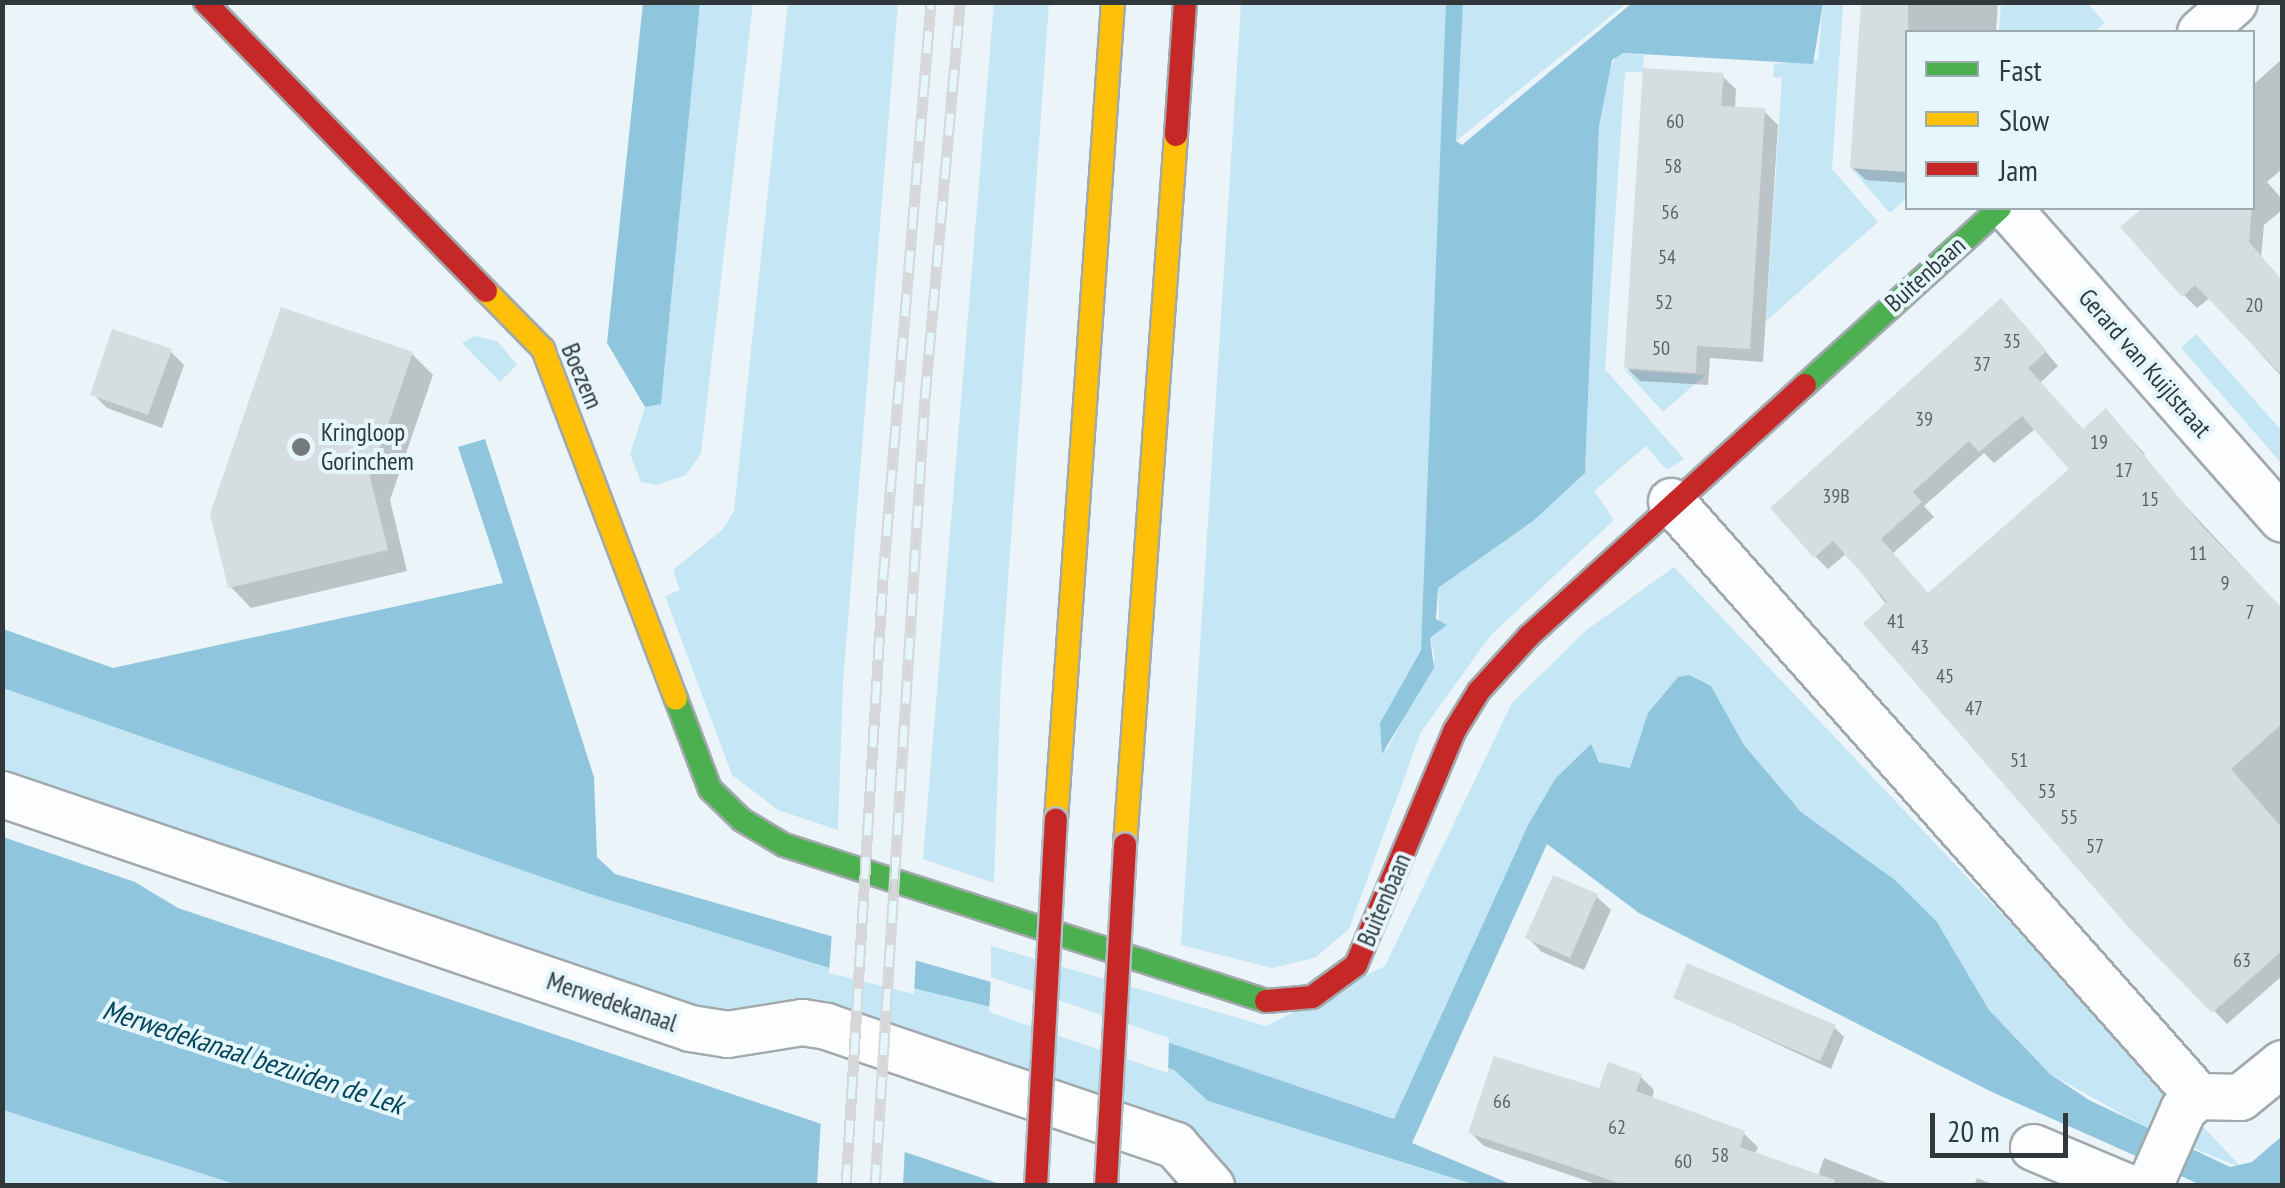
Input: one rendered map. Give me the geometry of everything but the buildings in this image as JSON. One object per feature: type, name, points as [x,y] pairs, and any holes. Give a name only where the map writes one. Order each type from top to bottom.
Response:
[{"type":"main road","name":"Boezem","points":[[205,2],[543,349],[710,790],[784,845]]},
{"type":"main road","points":[[1036,1186],[1056,820],[1113,2]]},
{"type":"main road","points":[[1106,1186],[1125,845],[1185,2]]},
{"type":"main road","name":"Buitenbaan","points":[[784,845],[1235,995],[1274,1003],[1312,998],[1356,965],[1436,770],[1478,691],[1671,501],[1998,210]]},
{"type":"street","points":[[2202,30],[2234,2]]},
{"type":"street","name":"Gerard van Kuijlstraat","points":[[2010,210],[2282,519]]},
{"type":"street","points":[[1671,501],[2188,1109]]},
{"type":"street","name":"Merwedekanaal","points":[[2,794],[690,1028],[728,1034],[802,1022],[826,1026],[1175,1145],[1211,1186]]},
{"type":"street","points":[[2033,1147],[2143,1183],[2188,1109],[2240,1097],[2282,1064]]},
{"type":"shaded area","points":[[700,3],[753,3],[701,453],[686,475],[657,485],[641,482],[630,454],[645,407],[661,403]]},
{"type":"shaded area","points":[[788,3],[898,3],[843,682],[838,830],[778,810],[732,775],[665,596],[680,590],[673,570],[722,530],[734,511]]},
{"type":"shaded area","points":[[994,3],[1049,3],[1001,679],[994,883],[923,859]]},
{"type":"shaded area","points":[[1241,3],[1627,3],[1456,141],[1421,650],[1386,712],[1386,752],[1435,658],[1430,638],[1439,623],[1438,588],[1533,521],[1585,470],[1599,126],[1602,88],[1617,53],[1644,55],[1643,72],[1625,72],[1605,369],[1684,459],[1667,470],[1646,446],[1594,491],[1614,520],[1491,635],[1421,732],[1349,929],[1315,958],[1272,968],[1181,945]]},
{"type":"shaded area","points":[[1823,3],[1843,3],[1832,169],[1878,222],[1766,321],[1782,78],[1773,77],[1774,64],[1818,59]]},
{"type":"shaded area","points":[[2001,3],[2087,3],[2105,23],[2096,30],[1999,30]]},
{"type":"shaded area","points":[[1851,168],[1905,172],[1905,199],[1890,213]]},
{"type":"shaded area","points":[[2196,334],[2282,431],[2282,464],[2181,348]]},
{"type":"shaded area","points":[[474,336],[497,341],[517,365],[500,382],[462,343]]},
{"type":"shaded area","points":[[1625,370],[1705,375],[1663,412]]},
{"type":"shaded area","points":[[1674,567],[2242,1168],[2156,1133],[2050,1074],[1989,1010],[1937,922],[1895,880],[1801,812],[1744,745],[1711,686],[1678,677],[1653,707],[1630,768],[1606,766],[1587,750],[1555,779],[1528,825],[1394,1119],[991,982],[991,946],[1266,1026],[1385,966],[1512,703],[1585,631]]},
{"type":"shaded area","points":[[3,688],[590,894],[826,967],[999,1009],[1174,1070],[1208,1101],[1474,1185],[1225,1185],[1172,1130],[695,1018],[3,777]]},
{"type":"shaded area","points":[[2,1110],[86,1134],[238,1185],[3,1185]]},
{"type":"water","points":[[643,3],[700,3],[661,404],[645,407],[607,343]]},
{"type":"water","points":[[1446,3],[1463,3],[1456,141],[1462,145],[1632,3],[1823,3],[1813,64],[1623,53],[1612,60],[1599,126],[1585,473],[1533,521],[1438,588],[1436,619],[1447,625],[1430,638],[1434,668],[1382,754],[1380,723],[1421,650]]},
{"type":"water","points":[[485,439],[594,777],[597,857],[615,874],[991,982],[1394,1119],[1528,825],[1555,779],[1591,744],[1599,762],[1630,768],[1648,713],[1678,677],[1689,675],[1711,686],[1744,745],[1801,812],[1895,880],[1937,922],[1989,1010],[2050,1074],[2089,1100],[2230,1167],[2252,1162],[2282,1136],[2282,1185],[2201,1185],[1992,1092],[1639,913],[1547,844],[1412,1143],[1513,1185],[1475,1185],[1208,1101],[1174,1070],[999,1009],[826,967],[590,894],[3,688],[3,629],[113,668],[503,583],[458,447]]},
{"type":"water","name":"Merwedekanaal bezuiden de Lek","points":[[3,837],[135,882],[178,908],[1003,1185],[238,1185],[3,1110]]},
{"type":"pier","points":[[832,931],[916,956],[914,994],[829,973]]},
{"type":"pier","points":[[991,977],[1169,1038],[1168,1073],[989,1012]]},
{"type":"pier","points":[[821,1119],[905,1147],[903,1185],[817,1185]]},
{"type":"railway","points":[[846,1186],[883,579],[931,2]]},
{"type":"railway","points":[[875,1186],[925,398],[960,2]]},
{"type":"traffic: fast","points":[[1805,385],[1998,210]]},
{"type":"traffic: fast","points":[[676,699],[710,789],[742,820],[784,845],[1266,1001]]},
{"type":"traffic: slow","points":[[1056,820],[1113,2]]},
{"type":"traffic: slow","points":[[1125,845],[1176,135]]},
{"type":"traffic: slow","points":[[486,291],[543,349],[676,699]]},
{"type":"traffic: jam","points":[[205,2],[486,291]]},
{"type":"traffic: jam","points":[[1176,135],[1185,2]]},
{"type":"traffic: jam","points":[[1266,1001],[1312,997],[1356,965],[1455,730],[1479,691],[1529,636],[1805,385]]},
{"type":"traffic: jam","points":[[1036,1186],[1056,820]]},
{"type":"traffic: jam","points":[[1106,1186],[1125,845]]},
{"type":"place","name":"Kringloop Gorinchem","points":[[301,447]]}]
